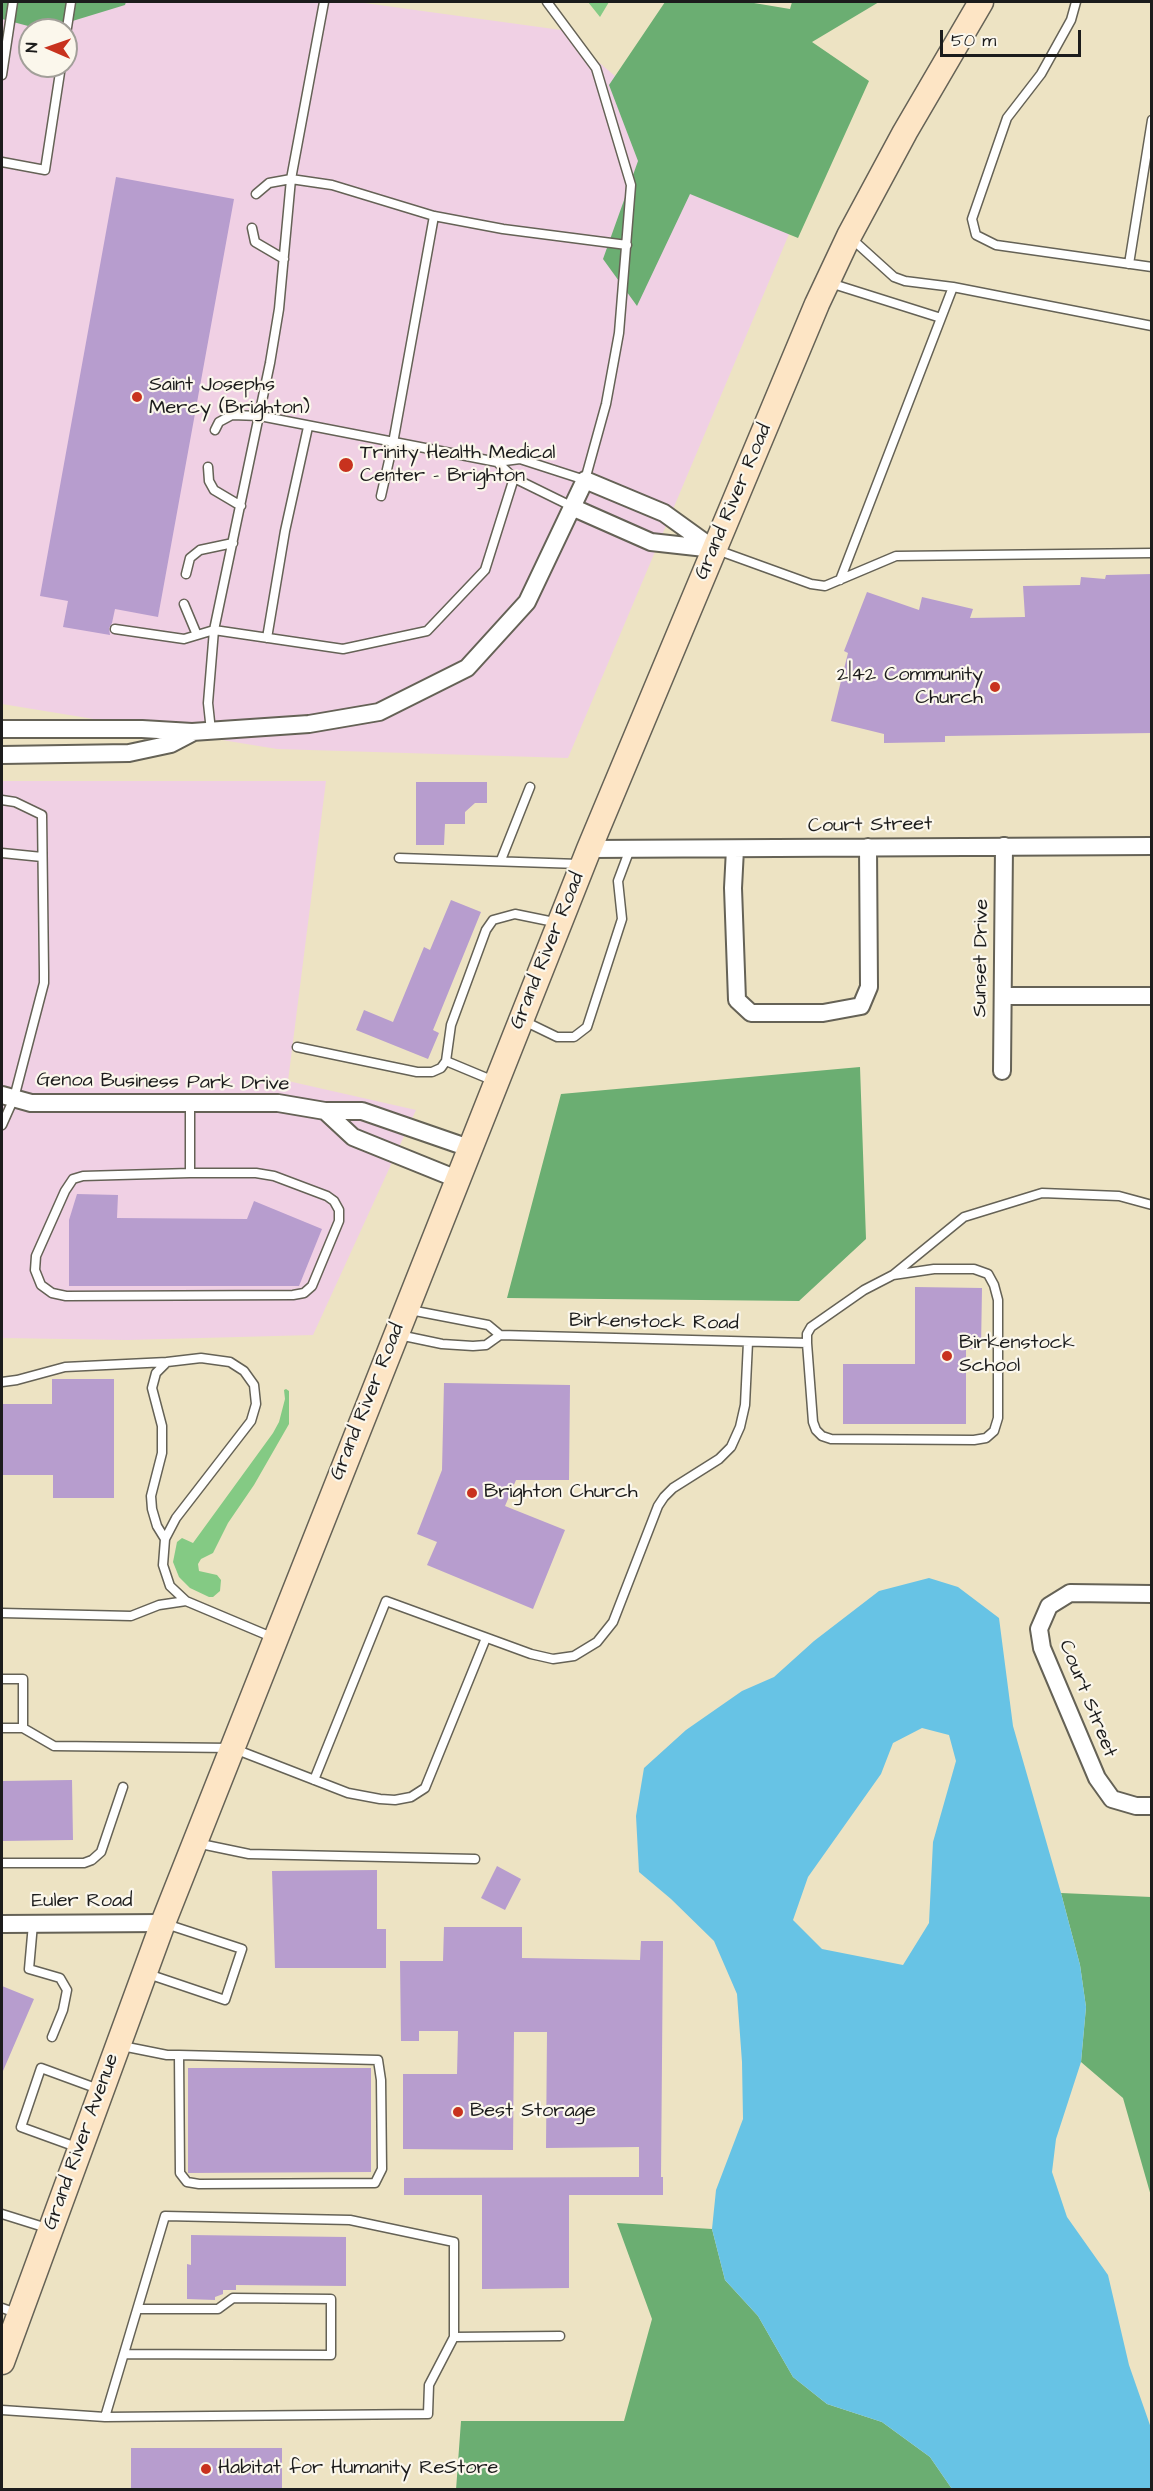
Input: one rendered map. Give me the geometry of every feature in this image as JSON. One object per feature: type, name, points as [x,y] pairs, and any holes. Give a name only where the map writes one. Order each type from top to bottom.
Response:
[{"type":"main road","name":"Grand River Road","points":[[163,1923],[274,1638],[586,856],[827,282],[905,132],[981,2]]},
{"type":"main road","name":"Grand River Avenue","points":[[2,2362],[10,2311],[51,2229],[163,1923]]},
{"type":"street","points":[[2,729],[142,729],[192,732],[309,724],[379,712],[467,668],[527,602],[585,480],[663,513],[714,549]]},
{"type":"street","points":[[574,507],[651,542],[714,549]]},
{"type":"street","points":[[2,755],[129,753],[171,744],[192,732]]},
{"type":"street","name":"Sunset Drive","points":[[1002,1071],[1004,846]]},
{"type":"street","name":"Court Street","points":[[586,856],[630,849],[1152,846]]},
{"type":"street","points":[[735,849],[733,888],[737,1000],[751,1013],[823,1013],[861,1006],[869,987],[868,847]]},
{"type":"street","points":[[1003,996],[1152,996]]},
{"type":"street","name":"Genoa Business Park Drive","points":[[8,1096],[31,1103],[278,1103],[325,1111],[362,1111],[469,1148]]},
{"type":"street","points":[[325,1111],[352,1137],[458,1179]]},
{"type":"street","name":"Court Street","points":[[1152,1594],[1070,1593],[1049,1606],[1039,1629],[1042,1648],[1097,1778],[1112,1799],[1136,1806],[1152,1806]]},
{"type":"street","name":"Euler Road","points":[[2,1924],[163,1923]]},
{"type":"lane","points":[[2,75],[13,2]]},
{"type":"lane","points":[[68,18],[71,2]]},
{"type":"lane","points":[[211,731],[208,703],[214,630],[260,416],[279,309],[291,179],[324,2]]},
{"type":"lane","points":[[215,430],[219,422],[232,415],[260,416],[496,462],[520,459],[585,480],[606,404],[619,333],[631,185],[596,68],[546,2]]},
{"type":"lane","points":[[1076,2],[1071,20],[1041,74],[1007,118],[972,219],[976,235],[996,245],[1152,267]]},
{"type":"lane","points":[[2,162],[45,170],[59,78]]},
{"type":"lane","points":[[1129,264],[1152,120]]},
{"type":"lane","points":[[256,194],[269,183],[291,179],[332,185],[434,216],[503,229],[627,245]]},
{"type":"lane","points":[[381,496],[393,443],[434,216]]},
{"type":"lane","points":[[252,228],[255,242],[284,259]]},
{"type":"lane","points":[[849,236],[894,277],[905,281],[953,287],[1152,326]]},
{"type":"lane","points":[[827,282],[941,318]]},
{"type":"lane","points":[[840,580],[953,287]]},
{"type":"lane","points":[[267,638],[285,531],[308,427]]},
{"type":"lane","points":[[496,462],[514,478],[574,507]]},
{"type":"lane","points":[[208,466],[209,481],[214,490],[241,506]]},
{"type":"lane","points":[[116,629],[184,639],[214,630],[343,649],[426,631],[485,570],[514,478]]},
{"type":"lane","points":[[186,574],[190,558],[200,550],[233,543]]},
{"type":"lane","points":[[714,549],[811,584],[825,586],[896,556],[1152,553]]},
{"type":"lane","points":[[184,604],[197,635]]},
{"type":"lane","points":[[501,860],[530,787]]},
{"type":"lane","points":[[2,800],[15,802],[42,815],[44,983],[8,1096],[2,1125]]},
{"type":"lane","points":[[521,1020],[557,1037],[574,1037],[587,1027],[622,919],[618,881],[630,849]]},
{"type":"lane","points":[[2,853],[42,857]]},
{"type":"lane","points":[[399,858],[501,860],[586,856]]},
{"type":"lane","points":[[297,1047],[417,1072],[432,1072],[441,1068],[446,1061],[451,1025],[486,930],[493,920],[515,914],[559,923]]},
{"type":"lane","points":[[446,1061],[496,1082]]},
{"type":"lane","points":[[190,1103],[190,1173]]},
{"type":"lane","points":[[190,1173],[256,1173],[274,1176],[327,1196],[334,1201],[339,1210],[339,1221],[312,1286],[304,1293],[293,1295],[66,1296],[52,1293],[41,1285],[35,1270],[36,1256],[65,1191],[73,1179],[83,1176],[190,1173]]},
{"type":"lane","points":[[893,1275],[934,1269],[974,1269],[987,1274],[994,1285],[998,1300],[998,1418],[994,1431],[986,1438],[974,1440],[831,1439],[822,1436],[816,1430],[813,1422],[807,1343],[807,1334],[811,1327],[864,1290],[893,1275],[963,1217],[1042,1193],[1119,1196],[1152,1205]]},
{"type":"lane","name":"Birkenstock Road","points":[[405,1309],[488,1325],[500,1335]]},
{"type":"lane","name":"Birkenstock Road","points":[[395,1334],[442,1344],[473,1346],[486,1345],[500,1335],[807,1343]]},
{"type":"lane","points":[[314,1780],[386,1601],[486,1638],[553,1659],[574,1656],[597,1642],[613,1622],[658,1506],[664,1497],[673,1488],[719,1459],[731,1447],[740,1427],[745,1404],[748,1342]]},
{"type":"lane","points":[[2,1382],[65,1367],[168,1362],[201,1358],[230,1362],[244,1371],[254,1385],[256,1404],[251,1420],[176,1518],[165,1539],[163,1565],[170,1586],[186,1601],[274,1638]]},
{"type":"lane","points":[[165,1539],[157,1526],[151,1496],[162,1453],[162,1426],[153,1388],[156,1373],[168,1362]]},
{"type":"lane","points":[[2,1613],[131,1616],[159,1605],[186,1601]]},
{"type":"lane","points":[[2,1728],[23,1728],[54,1746],[232,1748],[348,1793],[368,1798],[395,1800],[411,1797],[425,1788],[486,1638]]},
{"type":"lane","points":[[2,1679],[23,1679],[23,1728]]},
{"type":"lane","points":[[2,1863],[84,1863],[92,1860],[101,1852],[123,1787]]},
{"type":"lane","points":[[195,1843],[249,1854],[475,1859]]},
{"type":"lane","points":[[145,1973],[225,2000],[242,1949],[163,1923]]},
{"type":"lane","points":[[33,1924],[29,1970],[60,1978],[67,1990],[63,2010],[52,2037]]},
{"type":"lane","points":[[118,2045],[167,2055],[179,2055],[378,2060],[381,2080],[382,2169],[375,2183],[199,2184],[187,2182],[180,2173],[179,2055]]},
{"type":"lane","points":[[80,2148],[21,2127],[41,2068],[102,2090]]},
{"type":"lane","points":[[2,2214],[51,2229]]},
{"type":"lane","points":[[2,2410],[105,2417],[428,2414],[429,2385],[454,2337],[454,2242],[350,2220],[165,2216],[105,2417]]},
{"type":"lane","points":[[124,2354],[331,2355],[331,2299],[233,2298],[218,2308],[138,2309]]},
{"type":"lane","points":[[454,2337],[560,2336]]},
{"type":"shaded area","name":"Trinity Health Medical Center - Brighton","points":[[2,2],[357,2],[561,30],[792,227],[568,758],[277,749],[2,704]]},
{"type":"shaded area","points":[[2,781],[326,781],[288,1081],[416,1110],[313,1335],[127,1340],[2,1338]]},
{"type":"green space","points":[[2,2],[126,2],[125,5],[78,19],[18,18],[18,23],[2,19]]},
{"type":"green space","points":[[588,2],[609,2],[600,17]]},
{"type":"green space","points":[[665,2],[748,2],[790,9],[792,2],[879,2],[812,42],[869,81],[798,238],[690,194],[637,306],[603,259],[638,161],[609,85]]},
{"type":"green space","points":[[860,1067],[866,1239],[799,1301],[507,1298],[561,1094]]},
{"type":"green space","points":[[286,1389],[289,1391],[289,1424],[254,1485],[228,1523],[213,1553],[201,1559],[198,1564],[199,1571],[217,1575],[221,1580],[220,1591],[213,1597],[209,1597],[190,1588],[179,1577],[173,1562],[177,1542],[182,1538],[193,1543],[273,1433],[279,1422]]},
{"type":"green space","points":[[1061,1893],[1151,1897],[1151,2196],[1123,2098],[1081,2062],[1086,2007],[1080,1965]]},
{"type":"green space","points":[[617,2223],[712,2229],[725,2280],[758,2316],[793,2377],[827,2404],[882,2422],[930,2457],[952,2489],[456,2490],[461,2421],[624,2421],[652,2319]]},
{"type":"water","points":[[929,1578],[958,1587],[999,1618],[1013,1726],[1080,1965],[1086,2007],[1081,2062],[1056,2139],[1052,2172],[1067,2217],[1108,2275],[1129,2365],[1151,2428],[1150,2489],[952,2489],[930,2457],[882,2422],[827,2404],[793,2377],[758,2316],[725,2280],[712,2229],[716,2190],[743,2119],[737,1994],[714,1941],[639,1872],[636,1816],[644,1768],[686,1730],[742,1691],[774,1677],[814,1641],[879,1591]],"holes":[[[922,1728],[949,1735],[956,1761],[933,1842],[929,1923],[903,1965],[822,1949],[793,1920],[808,1877],[881,1774],[893,1743]]]},
{"type":"building","name":"Saint Josephs Mercy (Brighton)","points":[[116,177],[234,199],[158,617],[115,609],[109,628],[110,635],[63,627],[68,601],[40,596]]},
{"type":"building","name":"2|42 Community Church","points":[[1152,574],[1152,733],[945,736],[945,742],[884,743],[884,734],[831,721],[848,653],[844,651],[867,592],[919,610],[922,597],[973,609],[970,618],[1025,617],[1023,586],[1080,585],[1081,577],[1105,579],[1106,575]]},
{"type":"building","points":[[416,782],[487,782],[487,803],[475,803],[465,812],[465,824],[445,824],[444,845],[416,845]]},
{"type":"building","points":[[451,900],[481,912],[433,1030],[439,1033],[428,1059],[356,1030],[364,1010],[393,1022],[424,947],[430,950]]},
{"type":"building","points":[[77,1194],[118,1195],[117,1218],[247,1219],[254,1201],[322,1229],[299,1286],[69,1286],[69,1220]]},
{"type":"building","name":"Birkenstock School","points":[[915,1287],[982,1288],[981,1349],[966,1349],[966,1424],[843,1424],[843,1364],[915,1364]]},
{"type":"building","points":[[52,1379],[114,1379],[114,1498],[53,1498],[53,1475],[2,1475],[2,1404],[52,1404]]},
{"type":"building","name":"Brighton Church","points":[[444,1383],[570,1385],[569,1480],[516,1480],[505,1506],[565,1530],[533,1609],[427,1565],[437,1542],[417,1534],[442,1470]]},
{"type":"building","points":[[72,1780],[73,1840],[2,1841],[2,1781]]},
{"type":"building","points":[[497,1866],[521,1879],[505,1910],[481,1898]]},
{"type":"building","points":[[377,1870],[377,1929],[386,1929],[386,1968],[275,1968],[272,1871]]},
{"type":"building","points":[[444,1927],[522,1927],[522,1958],[640,1960],[641,1941],[663,1941],[661,2177],[663,2177],[663,2195],[569,2195],[569,2288],[482,2289],[482,2195],[404,2195],[404,2178],[639,2177],[639,2147],[546,2148],[547,2032],[514,2032],[513,2150],[403,2149],[403,2074],[457,2074],[458,2031],[419,2031],[419,2041],[401,2041],[400,1961],[443,1961]]},
{"type":"building","points":[[2,1986],[34,1999],[3,2071],[2,2071]]},
{"type":"building","points":[[188,2068],[371,2068],[371,2172],[188,2173]]},
{"type":"building","points":[[191,2235],[346,2237],[346,2286],[236,2285],[236,2290],[223,2290],[223,2294],[215,2297],[215,2300],[187,2299],[187,2264],[191,2265]]},
{"type":"building","name":"Habitat for Humanity ReStore","points":[[131,2448],[282,2448],[282,2490],[131,2490]]},
{"type":"place","name":"Saint Josephs Mercy (Brighton)","points":[[137,397]]},
{"type":"place","name":"Trinity Health Medical Center - Brighton","points":[[346,465]]},
{"type":"place","name":"2|42 Community Church","points":[[995,687]]},
{"type":"place","name":"Birkenstock School","points":[[947,1356]]},
{"type":"place","name":"Brighton Church","points":[[472,1493]]},
{"type":"place","name":"Best Storage","points":[[458,2112]]},
{"type":"place","name":"Habitat for Humanity ReStore","points":[[206,2469]]}]
